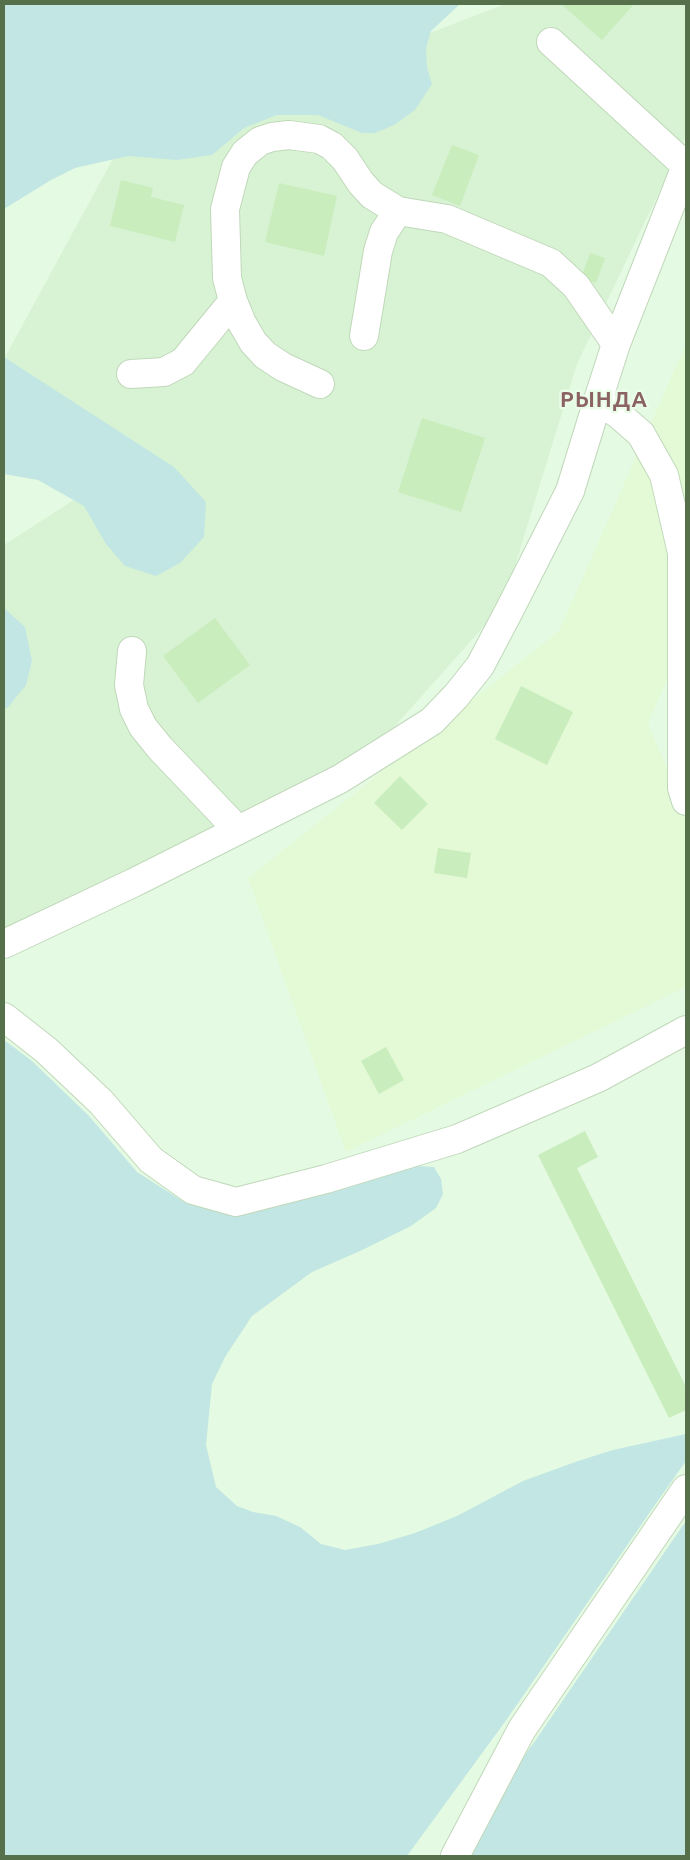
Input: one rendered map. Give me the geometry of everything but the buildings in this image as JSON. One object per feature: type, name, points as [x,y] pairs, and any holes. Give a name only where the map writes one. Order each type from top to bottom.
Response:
[{"type":"street","points":[[4,944],[132,883],[340,779],[432,721],[456,696],[480,666],[570,491],[616,344],[686,166],[551,42]]},
{"type":"street","points":[[320,384],[283,367],[265,355],[252,342],[233,301],[228,278],[225,209],[236,167],[245,153],[260,141],[272,136],[290,135],[319,139],[332,146],[345,158],[361,183],[372,195],[398,211],[447,220],[551,263],[576,286],[616,344]]},
{"type":"street","points":[[364,336],[378,251],[384,232],[398,211]]},
{"type":"street","points":[[132,374],[164,372],[183,362],[233,301]]},
{"type":"street","points":[[598,400],[641,434],[664,474],[682,553],[682,788],[686,801]]},
{"type":"street","points":[[132,652],[129,685],[134,709],[142,727],[238,830]]},
{"type":"street","points":[[4,1016],[46,1050],[102,1102],[151,1160],[193,1190],[236,1202],[326,1179],[457,1139],[598,1078],[686,1030]]},
{"type":"street","points":[[455,1856],[522,1729],[686,1489]]},
{"type":"shaded area","points":[[4,4],[460,4],[431,31],[426,48],[427,67],[432,84],[415,110],[394,125],[375,133],[362,133],[318,115],[277,115],[244,128],[212,155],[177,160],[128,156],[75,168],[51,180],[4,209]]},
{"type":"shaded area","points":[[505,4],[686,4],[686,136],[577,364],[503,605],[361,764],[4,935],[4,545],[80,496],[4,359],[115,155]]},
{"type":"shaded area","points":[[686,344],[686,636],[648,723],[686,812],[686,987],[346,1152],[248,878],[559,631]]},
{"type":"shaded area","points":[[4,357],[174,467],[206,502],[204,537],[180,563],[156,576],[125,566],[106,544],[84,506],[38,480],[4,474]]},
{"type":"shaded area","points":[[4,608],[25,627],[32,661],[26,685],[4,710]]},
{"type":"shaded area","points":[[4,1040],[32,1061],[89,1116],[137,1172],[181,1200],[232,1215],[327,1192],[418,1166],[434,1167],[441,1179],[443,1194],[436,1208],[411,1226],[312,1272],[252,1316],[225,1357],[212,1384],[206,1445],[216,1487],[237,1506],[253,1512],[276,1516],[300,1527],[321,1544],[345,1550],[378,1544],[415,1533],[457,1516],[523,1481],[578,1461],[613,1450],[686,1434],[686,1461],[507,1719],[407,1856],[4,1856]]},
{"type":"shaded area","points":[[686,1521],[686,1856],[452,1856],[535,1741]]},
{"type":"district","name":"РЫНДА","points":[[604,400]]}]
